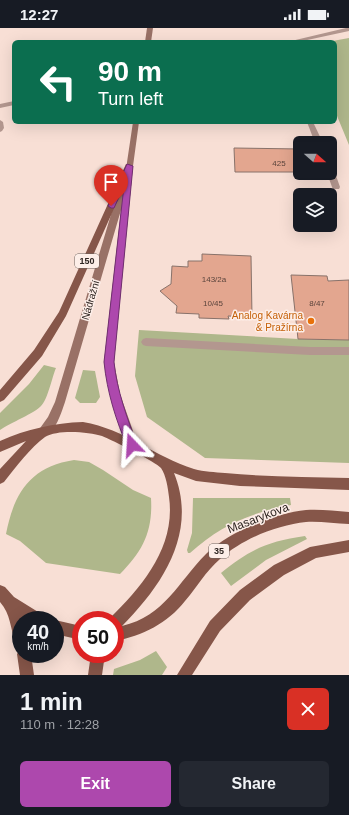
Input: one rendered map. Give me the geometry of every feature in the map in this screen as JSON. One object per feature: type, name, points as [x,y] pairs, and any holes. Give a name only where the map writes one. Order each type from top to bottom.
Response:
[{"type":"main road","points":[[148,40],[150,28]]},
{"type":"main road","name":"Nádražní","points":[[132,445],[118,409],[111,382],[109,362],[129,166],[136,124]]},
{"type":"main road","name":"Nádražní","points":[[44,431],[52,420],[60,402],[129,166]]},
{"type":"main road","name":"150","points":[[0,397],[38,353],[63,313],[129,166]]},
{"type":"main road","points":[[0,447],[21,437],[44,431],[72,426],[95,428],[118,437],[165,464],[204,476],[240,480],[349,484]]},
{"type":"main road","points":[[0,478],[19,455],[44,431]]},
{"type":"main road","points":[[124,615],[141,597],[155,577],[168,554],[174,532],[178,511],[174,483],[165,464]]},
{"type":"main road","name":"Masarykova","points":[[124,632],[138,628],[164,612],[179,599],[216,553],[231,542],[272,525],[301,516],[349,518]]},
{"type":"main road","points":[[184,675],[214,626],[245,595],[279,570],[315,552],[349,546]]},
{"type":"main road","points":[[5,597],[25,611]]},
{"type":"main road","points":[[5,597],[12,615]]},
{"type":"main road","points":[[25,663],[27,675]]},
{"type":"main road","points":[[95,675],[97,663]]},
{"type":"street","points":[[298,40],[349,28]]},
{"type":"street","points":[[0,106],[12,104]]},
{"type":"street","points":[[0,122],[0,130]]},
{"type":"street","points":[[311,124],[316,136]]},
{"type":"street","points":[[334,180],[336,186]]},
{"type":"street","points":[[146,342],[310,351],[349,351]]},
{"type":"green space","points":[[349,38],[349,145],[337,116],[337,40]]},
{"type":"green space","points":[[139,330],[298,339],[349,340],[349,463],[205,458],[147,417],[135,376]]},
{"type":"green space","points":[[44,365],[56,368],[48,393],[41,406],[0,430],[0,413],[29,384]]},
{"type":"green space","points":[[83,370],[95,371],[100,397],[96,403],[80,403],[75,398]]},
{"type":"green space","points":[[74,460],[89,462],[133,490],[151,498],[150,521],[145,540],[135,557],[120,574],[46,563],[20,541],[6,534],[9,519],[14,506],[19,494],[26,484],[46,469]]},
{"type":"green space","points":[[193,498],[290,498],[291,505],[249,516],[213,535],[188,553],[187,550],[192,533]]},
{"type":"green space","points":[[305,536],[307,539],[266,560],[231,586],[221,573],[241,558],[260,548],[280,541]]},
{"type":"green space","points":[[156,651],[167,667],[162,675],[113,675],[114,669],[140,660]]},
{"type":"building","points":[[234,148],[293,149],[293,172],[235,172]]},
{"type":"building","points":[[202,254],[251,256],[252,317],[228,316],[229,319],[199,318],[199,314],[176,313],[177,306],[160,291],[171,284],[172,266],[188,267],[188,261],[202,261]]},
{"type":"building","points":[[291,275],[327,276],[328,281],[349,280],[349,340],[298,339]]},
{"type":"place","name":"Analog Kavárna & Pražírna","points":[[311,321]]},
{"type":"route","points":[[111,206],[129,166],[109,362],[111,382],[118,409],[132,445]]}]
